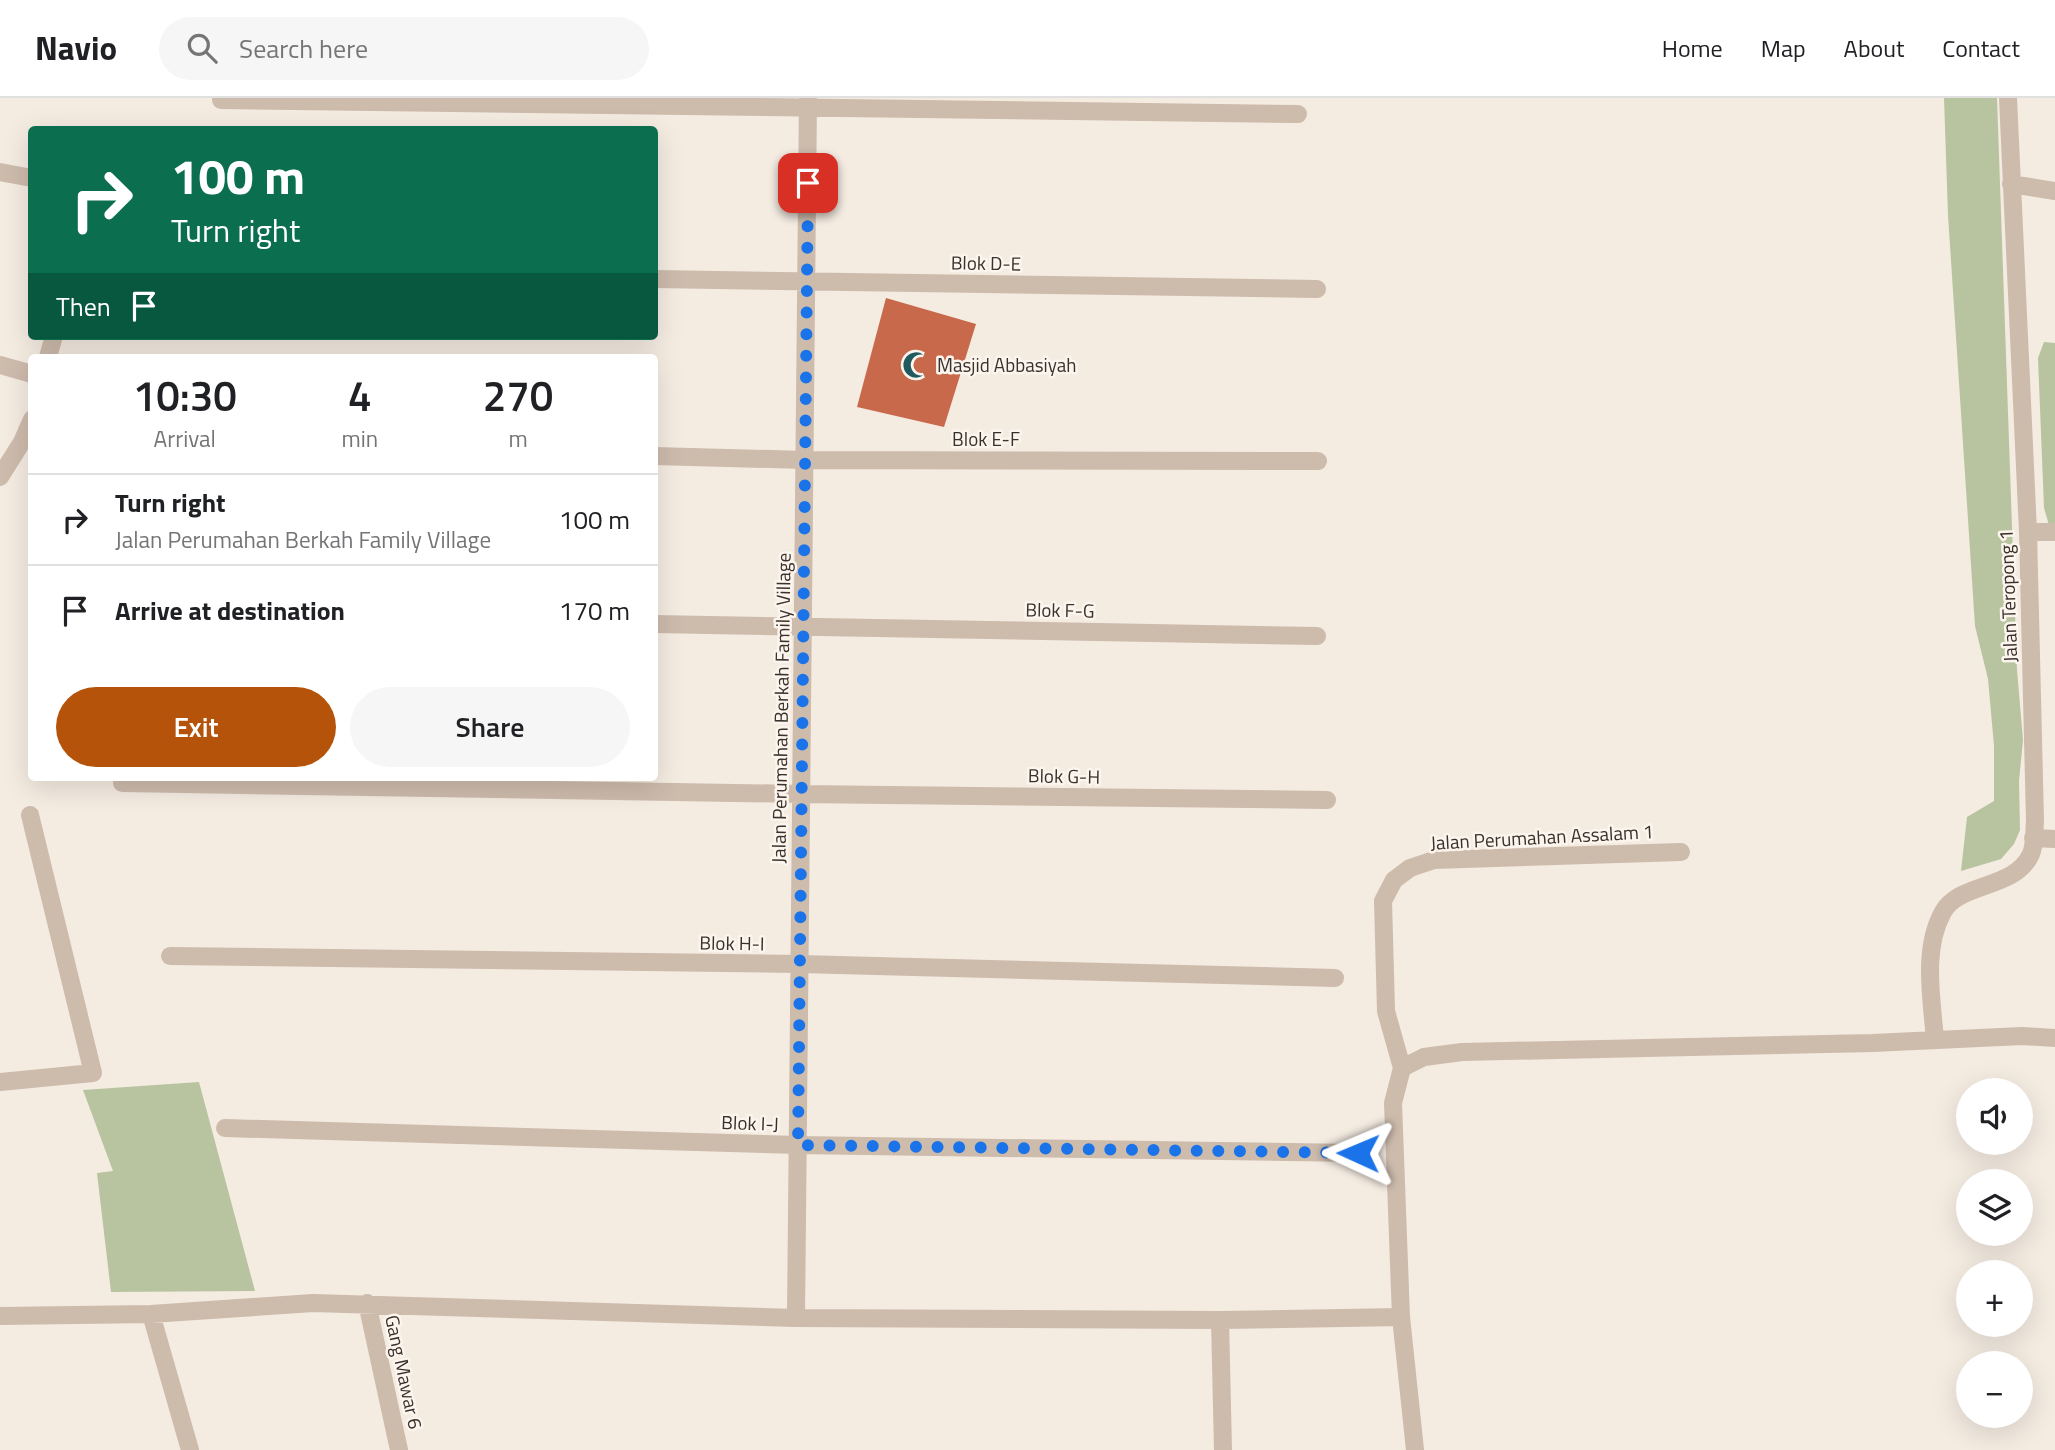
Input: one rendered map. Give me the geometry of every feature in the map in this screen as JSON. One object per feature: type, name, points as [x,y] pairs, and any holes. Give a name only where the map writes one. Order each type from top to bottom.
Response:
[{"type":"street","name":"Jalan Teropong 1","points":[[1935,1040],[1930,970],[1933,940],[1943,910],[1961,896],[2011,876],[2032,853],[2035,821],[2028,532],[2008,98]]},
{"type":"street","points":[[222,100],[808,103],[1298,114]]},
{"type":"street","name":"Jalan Perumahan Berkah Family Village","points":[[796,1318],[808,103]]},
{"type":"street","points":[[0,172],[28,177]]},
{"type":"street","points":[[2011,184],[2055,191]]},
{"type":"street","name":"Blok D-E","points":[[658,279],[1317,289]]},
{"type":"street","points":[[0,365],[28,373]]},
{"type":"street","points":[[0,477],[28,428]]},
{"type":"street","name":"Blok E-F","points":[[658,456],[805,460],[1318,461]]},
{"type":"street","points":[[2028,532],[2055,532]]},
{"type":"street","name":"Blok F-G","points":[[658,624],[1317,636]]},
{"type":"street","name":"Blok G-H","points":[[122,783],[1327,800]]},
{"type":"street","points":[[0,1082],[93,1073],[30,815]]},
{"type":"street","points":[[2033,838],[2055,839]]},
{"type":"street","name":"Jalan Perumahan Assalam 1","points":[[1402,1069],[1386,1011],[1382,901],[1394,880],[1410,868],[1434,860],[1681,852]]},
{"type":"street","name":"Blok H-I","points":[[170,956],[800,964],[1335,978]]},
{"type":"street","points":[[1415,1450],[1401,1317],[1393,1103],[1402,1069],[1424,1057],[1462,1052],[2022,1036],[2055,1038]]},
{"type":"street","name":"Blok I-J","points":[[225,1128],[798,1145],[1358,1153]]},
{"type":"street","points":[[0,1316],[151,1314],[313,1303],[367,1303],[796,1318],[1220,1320],[1401,1317]]},
{"type":"street","name":"Gang Mawar 6","points":[[367,1303],[399,1450]]},
{"type":"street","points":[[151,1314],[190,1450]]},
{"type":"street","points":[[1220,1320],[1223,1450]]},
{"type":"green space","points":[[1944,98],[1997,98],[2017,670],[2023,740],[2019,781],[2020,830],[2014,844],[2001,859],[1961,871],[1967,817],[1994,801],[1994,746],[1988,679],[1975,626],[1948,215]]},
{"type":"green space","points":[[2044,342],[2055,343],[2055,525],[2049,525],[2044,508],[2038,358]]},
{"type":"green space","points":[[199,1082],[255,1291],[111,1292],[97,1173],[113,1171],[83,1090]]},
{"type":"building","name":"Masjid Abbasiyah","points":[[886,298],[976,324],[944,427],[857,407]]},
{"type":"place","name":"Masjid Abbasiyah","points":[[916,365]]},
{"type":"route","points":[[808,183],[798,1145],[1358,1153]]}]
